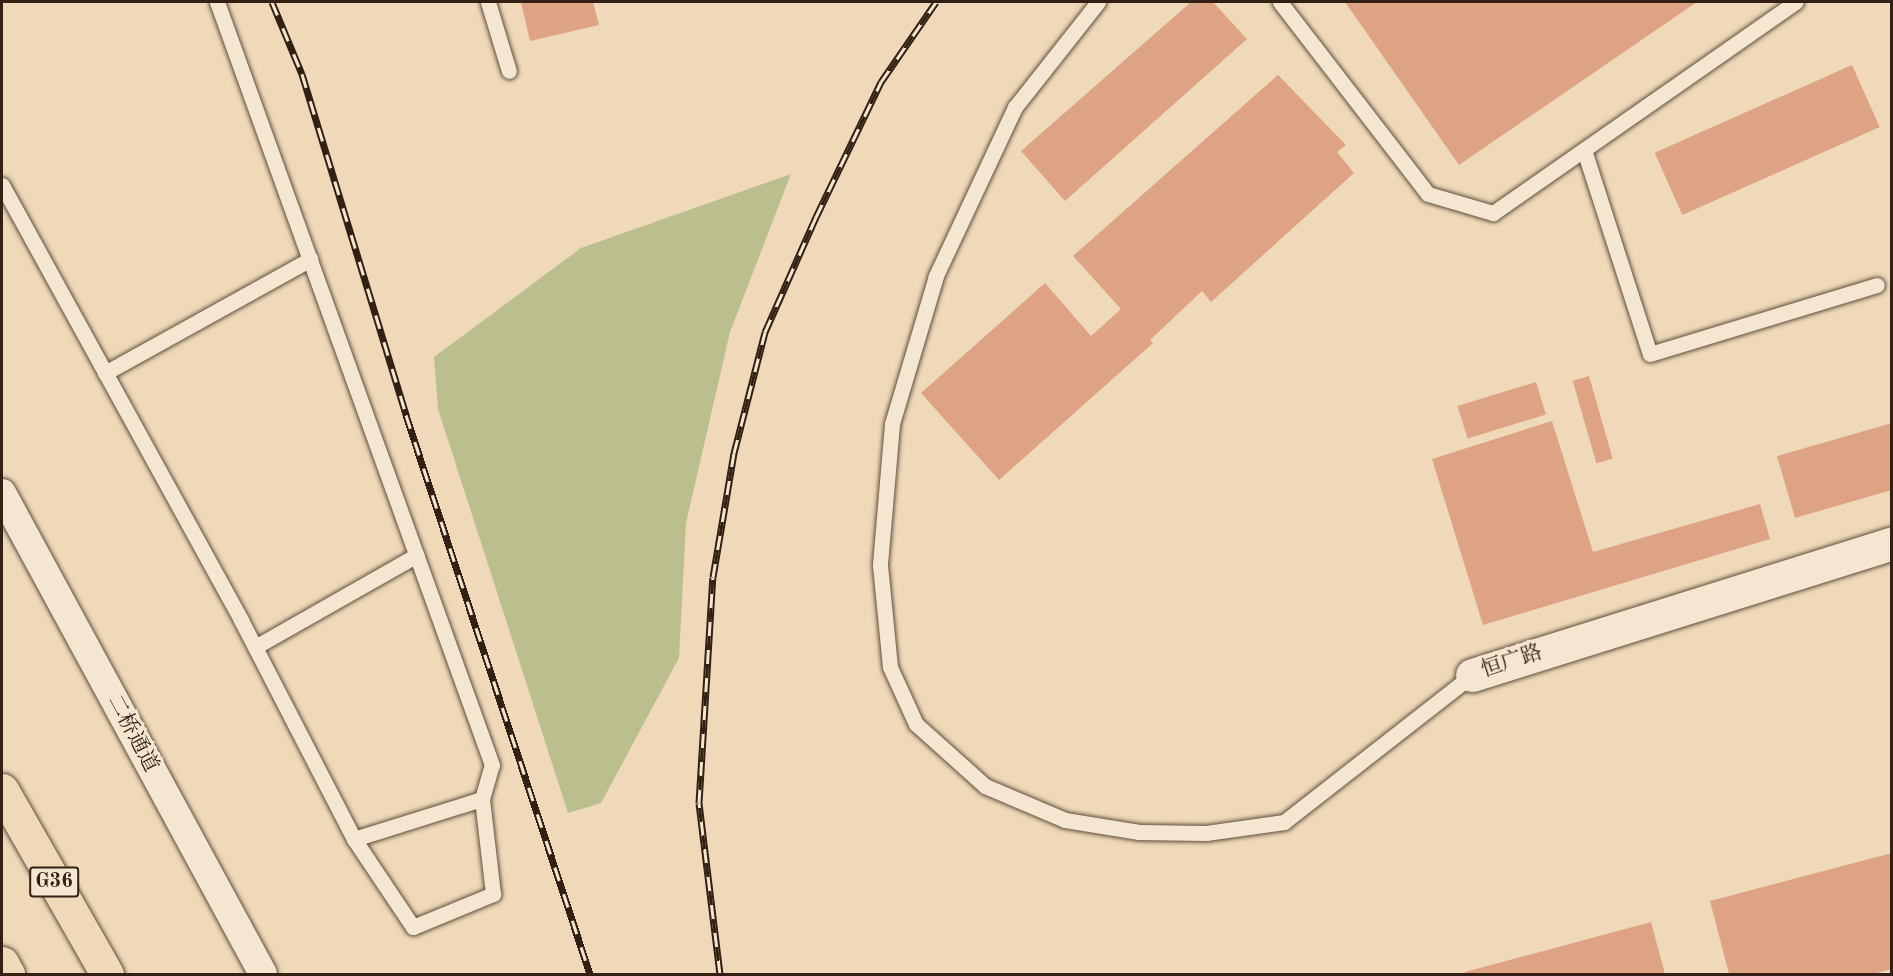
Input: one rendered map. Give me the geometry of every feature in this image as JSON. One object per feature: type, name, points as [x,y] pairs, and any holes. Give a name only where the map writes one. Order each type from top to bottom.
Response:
[{"type":"highway","name":"G36","points":[[2,790],[107,975]]},
{"type":"highway","points":[[2,963],[8,975]]},
{"type":"street","name":"二桥通道","points":[[2,493],[263,975]]},
{"type":"street","name":"恒广路","points":[[1472,675],[1892,543]]},
{"type":"street","name":"恒广路","points":[[1472,675],[1892,562]]},
{"type":"lane","points":[[2,184],[255,647],[354,839],[413,927],[493,894],[482,799],[492,765],[217,2]]},
{"type":"lane","points":[[488,2],[509,71]]},
{"type":"lane","points":[[1098,2],[1015,107],[936,276],[892,424],[880,565],[890,667],[916,724],[985,786],[1065,820],[1139,832],[1206,833],[1284,822],[1472,675]]},
{"type":"lane","points":[[1280,2],[1428,194],[1493,213],[1796,2]]},
{"type":"lane","points":[[1584,150],[1650,354],[1877,285]]},
{"type":"lane","points":[[105,373],[311,259]]},
{"type":"lane","points":[[255,647],[417,555]]},
{"type":"lane","points":[[354,839],[482,799]]},
{"type":"green space","points":[[791,174],[730,332],[686,523],[679,658],[601,803],[568,813],[438,409],[434,357],[581,248]]},
{"type":"building","points":[[521,2],[593,2],[599,25],[530,41]]},
{"type":"building","points":[[1191,2],[1213,2],[1247,39],[1065,201],[1021,151]]},
{"type":"building","points":[[1345,2],[1697,2],[1459,165]]},
{"type":"building","points":[[1852,65],[1880,127],[1682,215],[1655,153]]},
{"type":"building","points":[[1278,75],[1346,145],[1337,152],[1354,173],[1211,302],[1202,291],[1150,340],[1153,343],[999,480],[921,393],[1045,283],[1091,336],[1121,309],[1073,256]]},
{"type":"building","points":[[1589,376],[1613,459],[1596,463],[1573,381]]},
{"type":"building","points":[[1536,382],[1546,415],[1468,438],[1458,406]]},
{"type":"building","points":[[1552,421],[1593,552],[1760,504],[1770,539],[1483,625],[1432,459]]},
{"type":"building","points":[[1892,423],[1892,490],[1795,518],[1777,456]]},
{"type":"building","points":[[1892,853],[1892,969],[1873,974],[1729,974],[1710,901]]},
{"type":"building","points":[[1651,922],[1665,974],[1465,974],[1465,972]]},
{"type":"railway","points":[[272,2],[302,74],[406,415],[590,974]]},
{"type":"railway","points":[[720,974],[699,803],[713,577],[734,453],[765,332],[816,217],[881,82],[936,2]]}]
